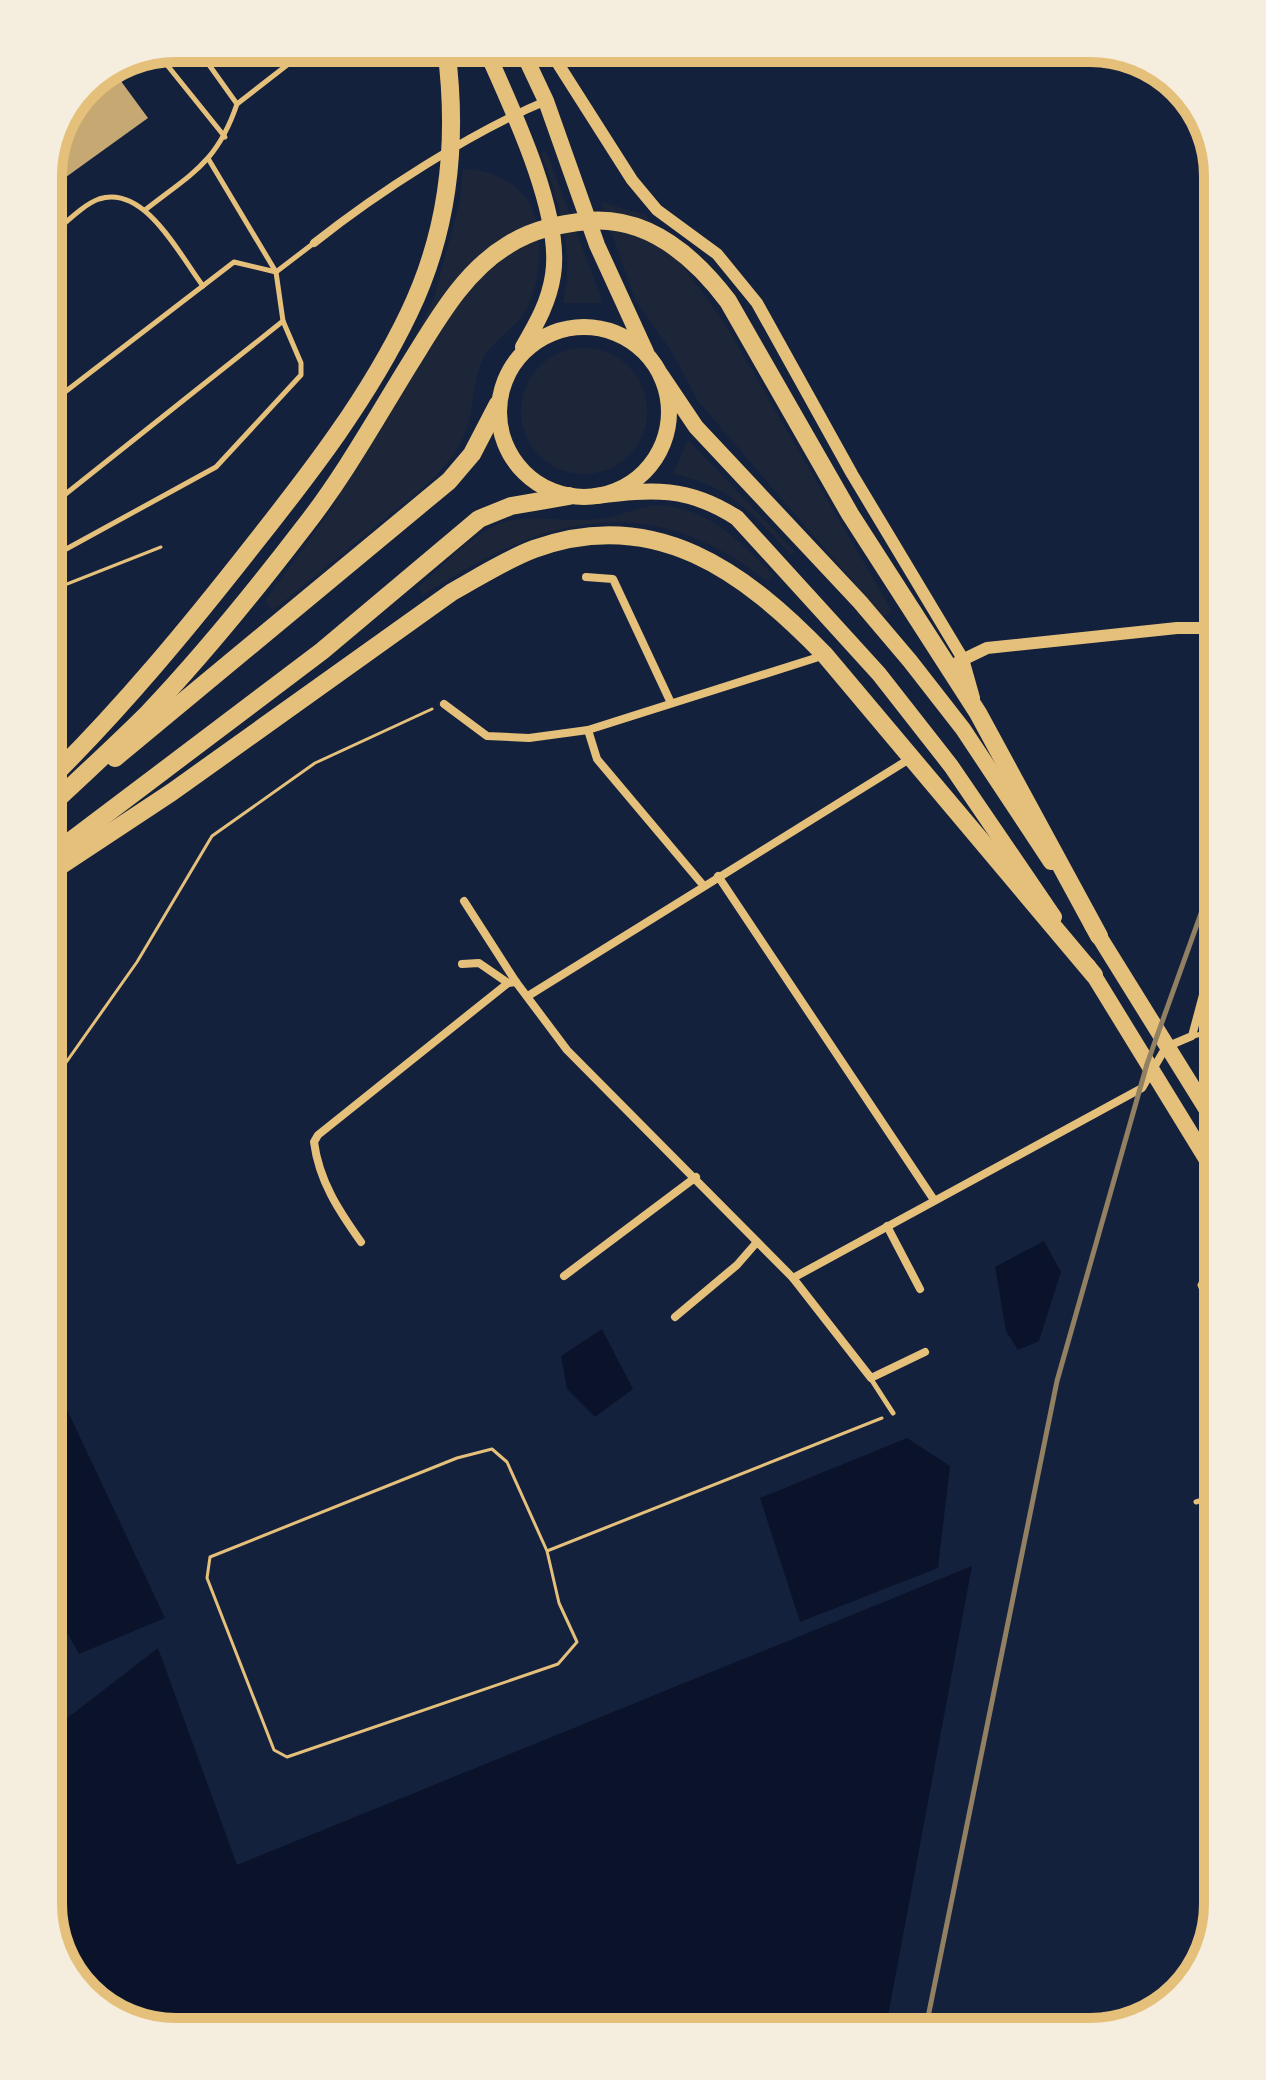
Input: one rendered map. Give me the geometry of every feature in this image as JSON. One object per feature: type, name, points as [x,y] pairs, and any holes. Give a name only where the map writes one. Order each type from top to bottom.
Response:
[{"type":"highway","points":[[62,767],[98,732],[181,638],[316,467],[409,313],[441,212],[453,152],[448,62]]},
{"type":"highway","points":[[62,795],[149,712],[246,603],[325,500],[430,331],[478,269],[506,246],[533,231],[564,223],[599,220],[656,235],[683,251],[707,273],[750,338],[850,514],[955,664],[978,713],[1099,936]]},
{"type":"highway","points":[[62,802],[449,481],[472,454],[498,404]]},
{"type":"highway","points":[[62,847],[322,651],[479,519],[511,506],[569,496]]},
{"type":"highway","points":[[62,865],[172,792],[452,592],[499,564],[565,540],[628,536],[689,551],[747,583],[785,614],[825,655],[1094,975]]},
{"type":"main road","points":[[491,62],[514,114],[542,196],[553,243],[554,272],[546,307],[504,380],[498,404],[499,430],[508,453],[524,474],[545,488],[569,496],[644,490],[679,492],[712,502],[737,518],[879,674],[951,766],[1094,975],[1204,1155]]},
{"type":"main road","points":[[528,62],[546,101],[597,245],[647,354],[696,427],[860,602],[963,729],[1099,936],[1204,1106]]},
{"type":"main road","points":[[517,359],[539,339],[566,328],[595,327],[623,336],[647,354]]},
{"type":"main road","points":[[596,496],[621,489],[643,473],[659,452],[668,414],[661,375]]},
{"type":"street","points":[[557,62],[632,180],[657,210],[717,254],[757,303],[955,664],[987,648],[1108,634],[1204,629]]},
{"type":"street","points":[[314,243],[351,213],[514,114],[546,101]]},
{"type":"street","points":[[586,577],[613,579],[671,703]]},
{"type":"street","points":[[444,704],[487,736],[529,738],[588,730],[825,655]]},
{"type":"street","points":[[588,730],[597,759],[703,885]]},
{"type":"street","points":[[528,996],[911,758]]},
{"type":"street","points":[[718,876],[934,1200]]},
{"type":"street","points":[[464,901],[512,983]]},
{"type":"street","points":[[462,964],[479,963],[528,996],[567,1050],[793,1278],[871,1378],[925,1352]]},
{"type":"street","points":[[361,1242],[335,1205],[322,1177],[314,1142],[512,983]]},
{"type":"street","points":[[793,1278],[1142,1088],[1166,1047],[1192,1036],[1204,991]]},
{"type":"street","points":[[564,1276],[696,1177]]},
{"type":"street","points":[[887,1226],[920,1289]]},
{"type":"street","points":[[675,1317],[757,1242]]},
{"type":"lane","points":[[207,62],[237,104]]},
{"type":"lane","points":[[145,210],[209,160],[225,138],[237,104],[291,62]]},
{"type":"lane","points":[[165,63],[225,138]]},
{"type":"lane","points":[[62,551],[216,467],[301,375],[301,363],[283,321],[276,272],[209,160]]},
{"type":"lane","points":[[62,226],[97,200],[120,197],[145,210],[203,286]]},
{"type":"lane","points":[[276,272],[314,243]]},
{"type":"lane","points":[[62,394],[234,262],[276,272]]},
{"type":"lane","points":[[62,497],[283,321]]},
{"type":"lane","points":[[1192,1036],[1204,1033]]},
{"type":"lane","points":[[1204,1276],[1200,1285],[1204,1295]]},
{"type":"lane","points":[[871,1378],[893,1413]]},
{"type":"lane","points":[[1196,1502],[1204,1499]]},
{"type":"lane","points":[[1134,2009],[1167,1988]]},
{"type":"path","points":[[62,587],[161,547]]},
{"type":"path","points":[[62,1068],[137,962],[212,836],[315,763],[444,704]]},
{"type":"path","points":[[547,1551],[893,1413]]},
{"type":"path","points":[[492,1449],[507,1462],[547,1551],[559,1603],[577,1642],[558,1664],[287,1757],[274,1750],[207,1578],[210,1557],[457,1458],[492,1449]]},
{"type":"shaded area","points":[[546,151],[603,303],[563,303],[566,246],[554,190],[541,153]]},
{"type":"shaded area","points":[[463,169],[490,173],[507,181],[521,192],[533,211],[539,258],[529,304],[482,361],[467,429],[444,466],[430,482],[272,611],[265,601],[333,507],[434,298],[460,201]]},
{"type":"shaded area","points":[[601,202],[646,215],[725,324],[892,611],[883,617],[698,401],[672,352],[635,300]]},
{"type":"shaded area","points":[[584,348],[608,353],[628,367],[642,387],[647,411],[642,435],[628,455],[608,469],[584,474],[560,469],[540,455],[526,435],[521,411],[526,387],[540,367],[560,353]]},
{"type":"shaded area","points":[[688,440],[795,552],[791,555],[752,514],[725,494],[673,474]]},
{"type":"shaded area","points":[[659,505],[693,513],[722,528],[773,575],[767,581],[722,551],[679,532],[636,523],[594,524],[552,532],[510,547],[423,595],[418,587],[478,536],[505,522],[519,519],[599,519]]},
{"type":"shaded area","points":[[1044,1241],[1061,1272],[1039,1341],[1018,1350],[1006,1331],[995,1267]]},
{"type":"shaded area","points":[[602,1329],[633,1389],[595,1417],[567,1389],[561,1356]]},
{"type":"shaded area","points":[[62,1399],[165,1618],[79,1654],[62,1624]]},
{"type":"shaded area","points":[[907,1438],[950,1466],[938,1568],[800,1622],[760,1498]]},
{"type":"shaded area","points":[[972,1566],[888,2018],[169,2018],[126,2006],[90,1979],[74,1954],[66,1933],[62,1904],[62,1722],[158,1648],[237,1865]]},
{"type":"building","points":[[118,78],[148,118],[62,180],[66,147],[74,126],[101,90]]},
{"type":"railway","points":[[928,2018],[1057,1381],[1147,1064],[1204,905]]}]
